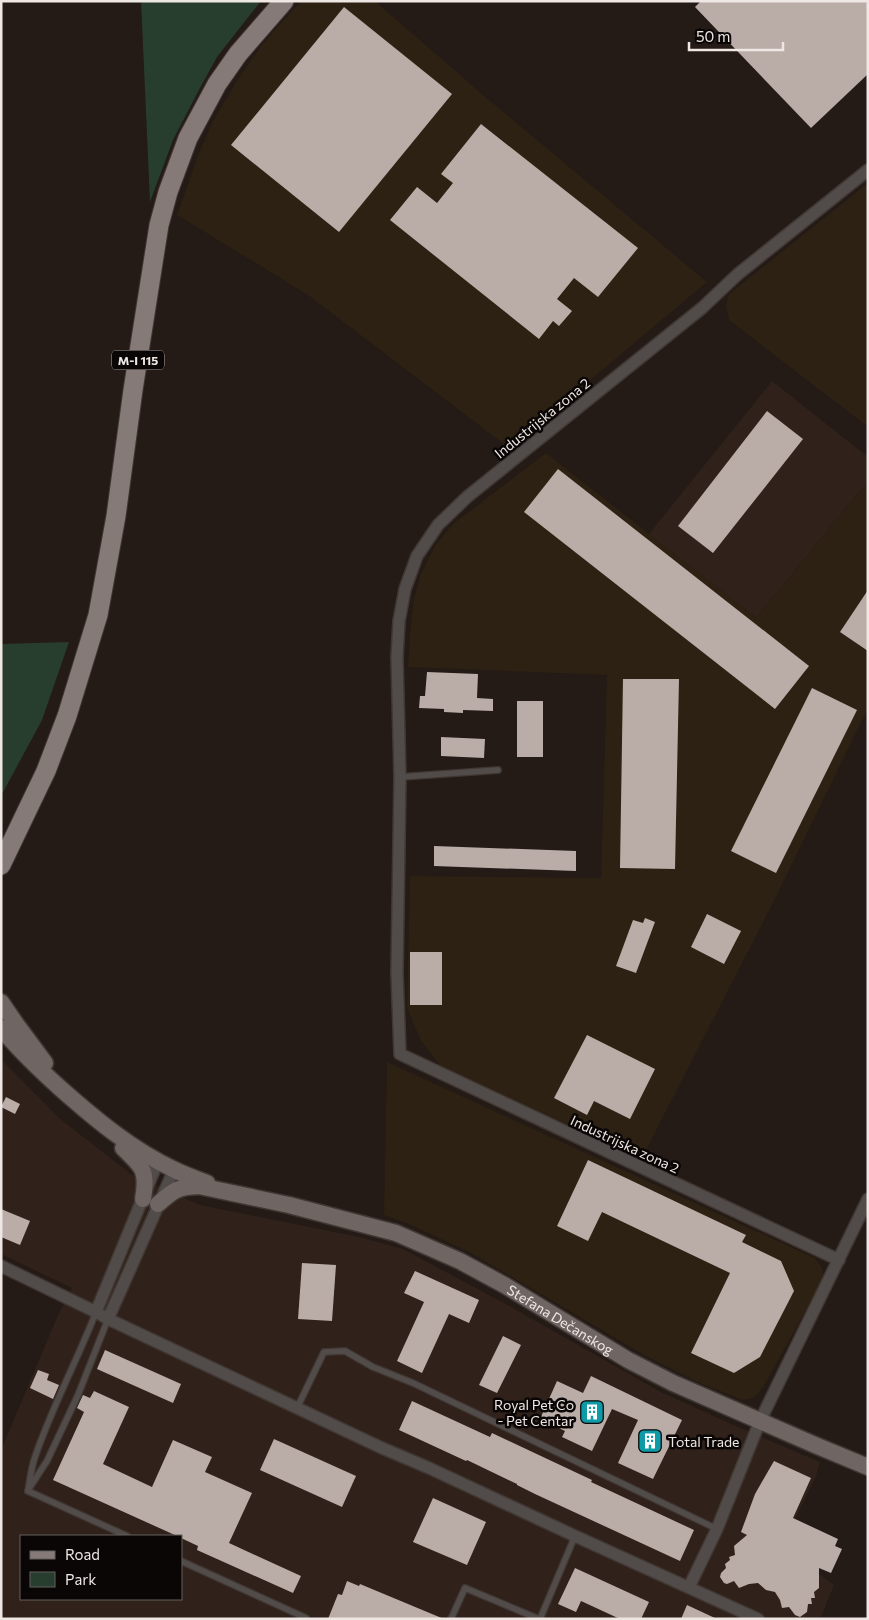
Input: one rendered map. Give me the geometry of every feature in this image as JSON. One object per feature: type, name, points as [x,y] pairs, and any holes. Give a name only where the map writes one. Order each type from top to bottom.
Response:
[{"type":"main road","name":"M-I 115","points":[[1,865],[46,771],[67,716],[98,615],[116,516],[133,390],[159,225],[168,192],[188,138],[217,84],[238,54],[284,1]]},
{"type":"main road","name":"M-I 115","points":[[1,836],[55,746]]},
{"type":"main road","points":[[1,1002],[72,1099]]},
{"type":"main road","points":[[1,1028],[35,1066],[72,1099],[120,1137],[174,1170],[209,1184],[247,1195]]},
{"type":"main road","points":[[88,1112],[106,1133],[139,1164],[144,1173],[150,1202],[184,1187],[199,1186],[247,1195]]},
{"type":"main road","name":"Stefana Dečanskog","points":[[247,1195],[396,1233],[460,1261],[506,1286],[628,1360],[673,1383],[815,1446],[868,1467]]},
{"type":"street","name":"Industrijska zona 2","points":[[839,1260],[400,1054],[397,973],[400,776],[397,674],[399,621],[405,589],[417,556],[438,525],[467,497],[702,308],[738,274],[868,170]]},
{"type":"street","points":[[108,1319],[150,1202],[158,1161]]},
{"type":"street","points":[[96,1312],[150,1202],[174,1170]]},
{"type":"street","points":[[689,1587],[717,1529],[760,1421],[868,1199]]},
{"type":"street","points":[[1,1266],[296,1408],[758,1619]]},
{"type":"lane","points":[[400,776],[498,770]]},
{"type":"lane","points":[[28,1491],[34,1459],[96,1312]]},
{"type":"lane","points":[[28,1491],[51,1453],[78,1396],[108,1319]]},
{"type":"lane","points":[[296,1408],[324,1352],[345,1351],[373,1367],[413,1383],[717,1529]]},
{"type":"lane","points":[[28,1491],[125,1535]]},
{"type":"lane","points":[[451,1619],[465,1588],[539,1619],[575,1536]]},
{"type":"lane","points":[[182,1561],[306,1618]]},
{"type":"shaded area","points":[[302,1],[375,1],[483,95],[707,282],[509,448],[308,295],[177,215],[197,158],[213,121],[238,79],[261,46]]},
{"type":"shaded area","points":[[868,183],[868,427],[729,320],[726,306],[729,294]]},
{"type":"shaded area","points":[[772,381],[868,457],[868,481],[756,618],[649,534]]},
{"type":"shaded area","points":[[546,453],[756,618],[868,481],[868,708],[774,901],[642,1158],[443,1069],[421,1041],[407,1008],[410,876],[601,878],[607,675],[408,667],[414,599],[420,576],[435,546],[453,524]]},
{"type":"shaded area","points":[[1,1059],[59,1118],[131,1174],[200,1205],[359,1237],[403,1249],[504,1303],[661,1392],[820,1462],[816,1476],[797,1515],[781,1555],[813,1569],[834,1585],[820,1619],[1,1619],[1,1450],[58,1315],[72,1288],[1,1254]]},
{"type":"shaded area","points":[[387,1062],[815,1258],[822,1268],[824,1275],[763,1387],[754,1398],[743,1400],[697,1382],[644,1355],[471,1253],[409,1224],[384,1215]]},
{"type":"green space","points":[[141,1],[261,1],[217,57],[173,140],[150,202]]},
{"type":"green space","points":[[69,642],[42,720],[1,796],[1,644]]},
{"type":"building","points":[[701,1],[868,1],[868,74],[811,128],[695,7]]},
{"type":"building","points":[[344,7],[452,94],[339,232],[231,145]]},
{"type":"building","points":[[481,124],[638,248],[598,297],[574,278],[557,299],[572,311],[559,326],[553,321],[539,339],[390,220],[417,187],[437,203],[453,183],[441,174]]},
{"type":"building","points":[[767,411],[803,439],[713,553],[678,526]]},
{"type":"building","points":[[558,469],[809,666],[775,709],[524,512]]},
{"type":"building","points":[[868,590],[868,651],[840,632]]},
{"type":"building","points":[[427,672],[478,674],[477,698],[493,699],[493,711],[463,710],[463,713],[444,712],[444,709],[419,708],[420,696],[425,696]]},
{"type":"building","points":[[623,679],[679,679],[675,869],[620,868]]},
{"type":"building","points":[[812,688],[857,710],[776,873],[731,851]]},
{"type":"building","points":[[517,701],[543,701],[543,757],[517,757]]},
{"type":"building","points":[[441,737],[485,739],[484,758],[441,756]]},
{"type":"building","points":[[434,846],[576,851],[576,871],[434,866]]},
{"type":"building","points":[[707,914],[741,931],[724,964],[691,947]]},
{"type":"building","points":[[645,918],[655,922],[636,973],[616,966],[633,920],[643,923]]},
{"type":"building","points":[[410,952],[442,952],[442,1005],[410,1005]]},
{"type":"building","points":[[587,1035],[655,1069],[630,1119],[594,1101],[587,1115],[554,1098]]},
{"type":"building","points":[[6,1097],[20,1104],[15,1114],[1,1107]]},
{"type":"building","points":[[588,1160],[746,1235],[742,1242],[781,1261],[794,1291],[760,1357],[734,1373],[691,1353],[730,1273],[602,1212],[588,1241],[557,1226]]},
{"type":"building","points":[[1,1209],[30,1221],[20,1245],[1,1237]]},
{"type":"building","points":[[302,1263],[336,1265],[332,1321],[298,1319]]},
{"type":"building","points":[[415,1271],[479,1300],[469,1323],[449,1314],[422,1373],[397,1361],[424,1302],[404,1293]]},
{"type":"building","points":[[503,1336],[521,1345],[497,1393],[479,1385]]},
{"type":"building","points":[[105,1350],[181,1384],[173,1403],[97,1369]]},
{"type":"building","points":[[38,1370],[49,1374],[47,1380],[59,1385],[53,1399],[30,1388]]},
{"type":"building","points":[[591,1376],[682,1420],[653,1479],[618,1463],[638,1420],[612,1409],[592,1451],[562,1437],[565,1431],[540,1419],[557,1381],[583,1393]]},
{"type":"building","points":[[94,1391],[129,1407],[103,1464],[152,1487],[173,1440],[212,1457],[205,1472],[252,1493],[229,1543],[301,1576],[293,1593],[197,1550],[198,1546],[182,1538],[182,1535],[175,1535],[53,1480],[84,1412],[77,1408],[83,1395],[90,1398]]},
{"type":"building","points":[[412,1401],[490,1437],[492,1433],[694,1530],[680,1561],[535,1494],[467,1460],[399,1430]]},
{"type":"building","points":[[274,1439],[356,1476],[342,1507],[260,1470]]},
{"type":"building","points":[[774,1461],[811,1478],[793,1518],[838,1539],[835,1546],[842,1549],[831,1573],[819,1568],[819,1588],[814,1592],[815,1598],[811,1598],[812,1604],[808,1604],[807,1612],[800,1617],[795,1615],[789,1607],[782,1608],[775,1592],[766,1590],[758,1583],[739,1588],[734,1581],[727,1584],[720,1577],[726,1568],[725,1564],[730,1560],[729,1557],[735,1555],[734,1546],[747,1535],[741,1532],[755,1494]]},
{"type":"building","points":[[433,1498],[486,1522],[467,1565],[413,1542]]},
{"type":"building","points":[[575,1568],[649,1602],[641,1619],[620,1619],[581,1601],[576,1612],[558,1604]]},
{"type":"building","points":[[347,1581],[359,1586],[360,1584],[444,1619],[328,1619],[338,1594],[342,1595]]},
{"type":"building","points":[[687,1605],[717,1619],[681,1619]]},
{"type":"place","name":"Royal Pet Co - Pet Centar","points":[[592,1412]]},
{"type":"place","name":"Total Trade","points":[[650,1441]]}]
